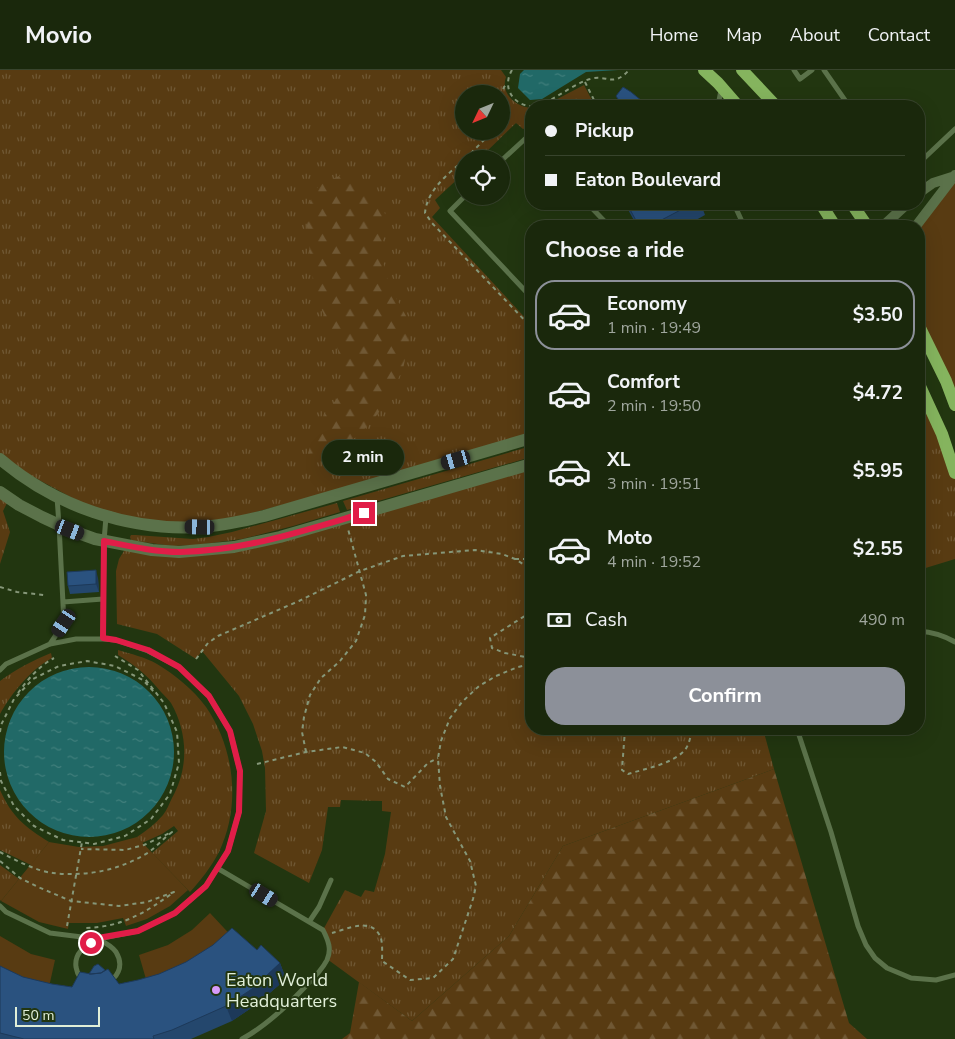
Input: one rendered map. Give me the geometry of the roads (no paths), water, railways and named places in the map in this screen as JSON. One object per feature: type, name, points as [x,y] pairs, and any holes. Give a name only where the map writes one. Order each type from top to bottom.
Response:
[{"type":"main road","points":[[704,70],[732,100]]},
{"type":"main road","points":[[742,70],[770,100]]},
{"type":"main road","points":[[925,338],[946,381],[955,405]]},
{"type":"main road","points":[[925,397],[942,434],[955,473]]},
{"type":"street","points":[[925,189],[933,183],[955,176]]},
{"type":"street","points":[[921,220],[955,176]]},
{"type":"street","points":[[890,220],[900,210]]},
{"type":"street","points":[[0,460],[30,481],[78,507],[136,523],[166,527],[200,527],[234,523],[264,516],[525,440]]},
{"type":"street","points":[[0,492],[19,505],[59,525],[95,539],[152,550],[179,552],[234,547],[280,537],[525,466]]},
{"type":"lane","points":[[794,70],[800,79],[812,70]]},
{"type":"lane","points":[[824,70],[846,100]]},
{"type":"lane","points":[[719,100],[722,87]]},
{"type":"lane","points":[[925,157],[955,128]]},
{"type":"lane","points":[[510,153],[525,139]]},
{"type":"lane","points":[[455,205],[450,210],[525,291]]},
{"type":"lane","points":[[594,210],[604,220]]},
{"type":"lane","points":[[50,644],[64,623],[57,497]]},
{"type":"lane","points":[[103,638],[106,516]]},
{"type":"lane","points":[[63,602],[103,599]]},
{"type":"lane","points":[[925,632],[942,635],[955,642]]},
{"type":"lane","points":[[0,670],[6,664],[50,644],[76,639],[103,638],[148,650],[179,667],[209,696],[230,731],[240,771],[239,812],[228,851],[206,886],[175,913],[138,931],[98,938],[50,933],[6,912],[0,906]]},
{"type":"lane","points":[[799,735],[831,832],[858,926],[866,945],[875,958],[887,968],[912,978],[936,980],[955,975]]},
{"type":"lane","points":[[217,868],[323,930],[329,942],[327,959],[317,975],[285,1008],[253,1033],[242,1039]]},
{"type":"lane","points":[[309,922],[319,907],[331,880]]},
{"type":"lane","points":[[98,938],[112,947],[117,953],[119,967],[117,974],[112,980],[98,986],[85,981],[80,976],[76,964],[80,950],[98,938]]},
{"type":"water","points":[[524,70],[618,70],[586,72],[542,99],[530,100],[518,88],[520,74]]},
{"type":"water","points":[[89,667],[114,671],[129,677],[149,692],[164,712],[172,735],[174,752],[170,777],[164,792],[149,812],[129,827],[106,835],[89,837],[64,833],[49,827],[29,812],[14,792],[6,769],[4,752],[8,727],[14,712],[29,692],[49,677],[72,669]]},
{"type":"place","name":"Eaton World Headquarters","points":[[216,990]]}]
